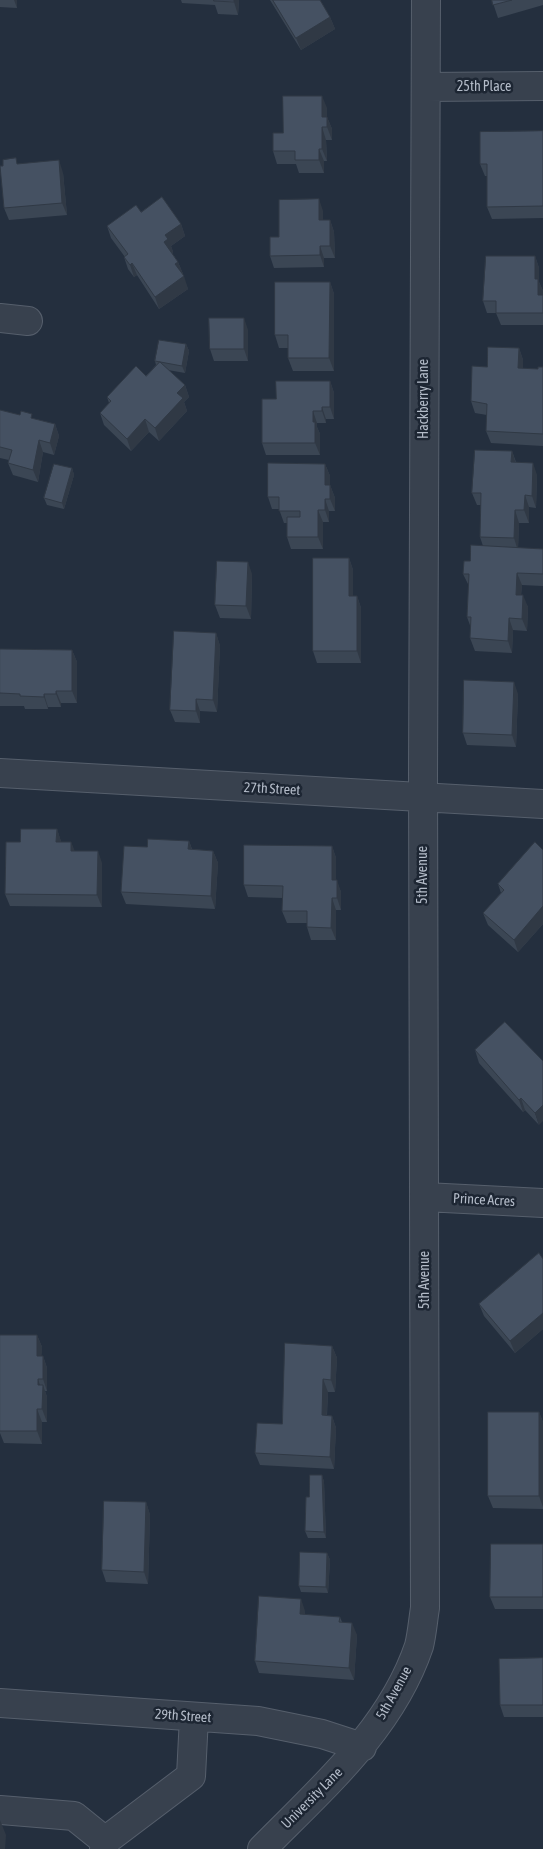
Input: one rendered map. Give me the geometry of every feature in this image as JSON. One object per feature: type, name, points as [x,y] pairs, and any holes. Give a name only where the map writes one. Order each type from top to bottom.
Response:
[{"type":"street","name":"Hackberry Lane","points":[[423,797],[426,0]]},
{"type":"street","name":"25th Place","points":[[426,88],[543,86]]},
{"type":"street","points":[[0,318],[28,320]]},
{"type":"street","name":"27th Street","points":[[0,773],[543,804]]},
{"type":"street","name":"5th Avenue","points":[[362,1747],[402,1685],[419,1644],[425,1608],[423,797]]},
{"type":"street","name":"Prince Acres","points":[[425,1197],[543,1203]]},
{"type":"street","name":"29th Street","points":[[0,1703],[258,1721],[322,1734],[362,1747]]},
{"type":"street","points":[[0,1810],[74,1816],[104,1845],[191,1776],[194,1717]]},
{"type":"street","name":"University Lane","points":[[262,1849],[362,1747]]},
{"type":"building","points":[[234,0],[234,2],[214,1]]},
{"type":"building","points":[[273,0],[320,0],[330,17],[296,38]]},
{"type":"building","points":[[492,0],[512,0],[493,5]]},
{"type":"building","points":[[283,96],[322,96],[322,117],[327,117],[327,127],[322,127],[322,149],[319,149],[319,160],[295,160],[295,151],[273,151],[273,133],[283,133]]},
{"type":"building","points":[[543,131],[543,206],[487,207],[487,164],[480,164],[480,132]]},
{"type":"building","points":[[16,158],[17,164],[59,160],[62,203],[4,208],[0,166],[3,166],[3,160]]},
{"type":"building","points":[[162,197],[181,224],[165,235],[168,239],[164,242],[178,262],[175,264],[184,276],[155,297],[132,263],[130,265],[124,257],[128,254],[107,226],[136,205],[141,212]]},
{"type":"building","points":[[319,199],[319,220],[330,220],[330,246],[320,246],[320,255],[270,256],[270,237],[279,237],[279,200]]},
{"type":"building","points":[[486,256],[535,256],[535,279],[538,279],[538,295],[543,295],[543,313],[496,313],[496,301],[483,301]]},
{"type":"building","points":[[275,282],[330,282],[329,358],[288,358],[288,335],[275,335]]},
{"type":"building","points":[[209,318],[244,318],[244,349],[210,349]]},
{"type":"building","points":[[159,340],[186,344],[182,366],[155,361]]},
{"type":"building","points":[[488,347],[519,348],[518,368],[538,369],[538,367],[543,367],[543,434],[486,431],[487,404],[471,401],[472,366],[487,367]]},
{"type":"building","points":[[160,362],[185,385],[177,393],[183,398],[155,428],[145,419],[127,439],[100,413],[111,401],[107,397],[136,366],[146,376]]},
{"type":"building","points":[[276,381],[330,381],[330,407],[322,407],[322,411],[313,411],[315,443],[262,443],[262,399],[276,399]]},
{"type":"building","points":[[0,410],[20,415],[21,411],[32,414],[31,418],[55,424],[50,443],[39,440],[33,470],[8,463],[12,450],[0,447]]},
{"type":"building","points":[[475,450],[512,451],[511,462],[533,463],[532,496],[525,495],[524,510],[515,510],[514,538],[480,537],[481,493],[472,493]]},
{"type":"building","points":[[268,463],[325,464],[325,485],[330,485],[330,499],[325,499],[325,510],[318,510],[318,537],[287,537],[287,517],[300,517],[300,511],[279,511],[279,497],[268,497]]},
{"type":"building","points":[[54,464],[72,468],[62,503],[44,498]]},
{"type":"building","points":[[471,545],[543,549],[543,574],[517,573],[516,595],[523,595],[522,619],[509,618],[508,641],[470,638],[471,617],[467,617],[469,574],[463,574],[464,561],[470,561]]},
{"type":"building","points":[[313,558],[349,558],[349,596],[357,596],[357,651],[313,651]]},
{"type":"building","points":[[217,561],[248,562],[246,606],[215,605]]},
{"type":"building","points":[[174,631],[216,633],[213,700],[196,699],[196,711],[170,710]]},
{"type":"building","points":[[0,649],[72,650],[72,691],[56,691],[56,694],[44,694],[44,697],[0,693]]},
{"type":"building","points":[[464,680],[514,682],[512,735],[463,733]]},
{"type":"building","points":[[21,829],[57,829],[56,842],[71,842],[71,851],[98,851],[97,895],[5,894],[6,842],[20,842]]},
{"type":"building","points":[[148,839],[189,841],[188,849],[213,851],[211,896],[121,892],[124,846],[147,847]]},
{"type":"building","points":[[535,842],[543,850],[543,906],[514,940],[483,913],[504,890],[498,884]]},
{"type":"building","points":[[244,845],[332,846],[332,880],[337,880],[337,898],[332,898],[331,928],[307,927],[307,911],[282,911],[283,886],[244,885]]},
{"type":"building","points":[[505,1022],[543,1061],[543,1105],[535,1113],[521,1098],[519,1100],[475,1050]]},
{"type":"building","points":[[539,1253],[543,1259],[543,1313],[510,1341],[479,1304]]},
{"type":"building","points":[[0,1335],[37,1335],[37,1356],[43,1356],[43,1379],[38,1379],[38,1385],[43,1385],[42,1409],[37,1409],[37,1431],[0,1431]]},
{"type":"building","points":[[285,1343],[332,1346],[331,1380],[323,1379],[322,1415],[332,1416],[330,1457],[255,1453],[257,1423],[282,1424]]},
{"type":"building","points":[[488,1412],[539,1412],[539,1496],[488,1496]]},
{"type":"building","points":[[310,1475],[322,1475],[324,1532],[305,1531],[306,1497],[309,1497]]},
{"type":"building","points":[[104,1501],[146,1502],[144,1572],[102,1570]]},
{"type":"building","points":[[491,1544],[543,1544],[543,1597],[490,1597]]},
{"type":"building","points":[[300,1552],[327,1553],[326,1587],[299,1586]]},
{"type":"building","points":[[259,1596],[301,1599],[300,1614],[340,1617],[339,1622],[352,1623],[349,1668],[255,1661]]},
{"type":"building","points":[[543,1658],[543,1705],[500,1705],[499,1659]]}]
